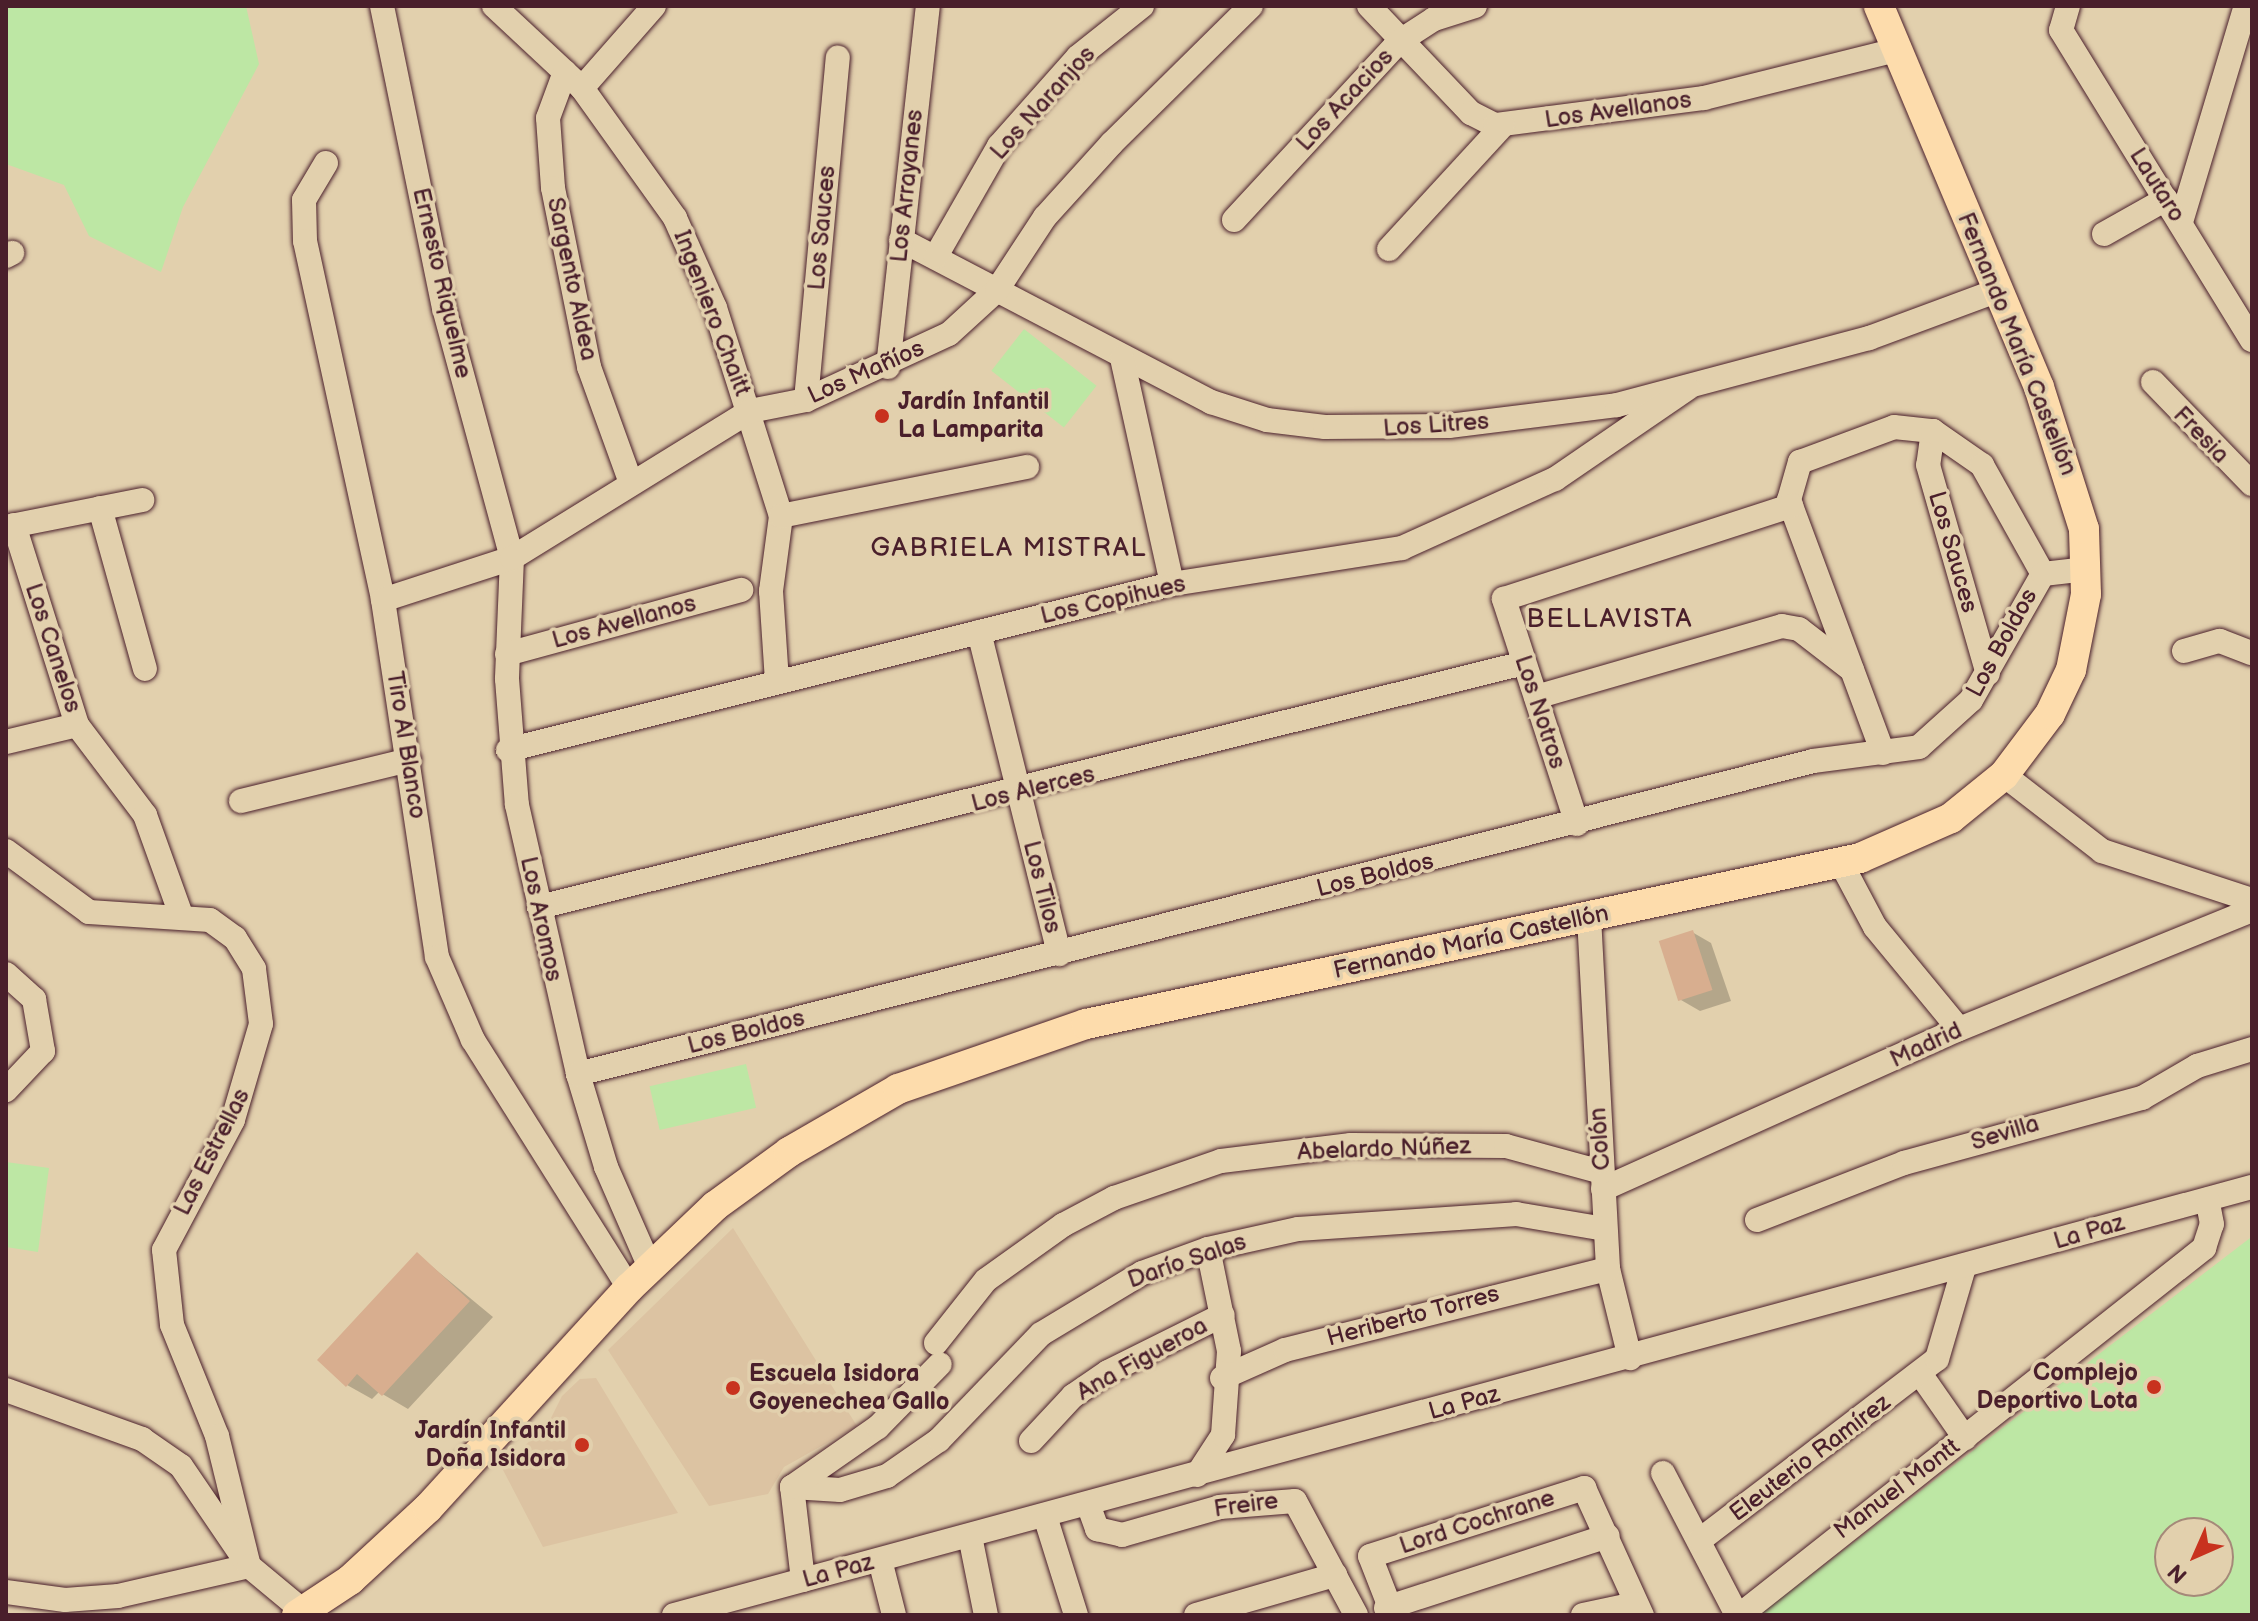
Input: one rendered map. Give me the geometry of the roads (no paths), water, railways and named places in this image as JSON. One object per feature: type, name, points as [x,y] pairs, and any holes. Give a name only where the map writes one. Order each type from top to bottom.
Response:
[{"type":"main road","name":"Fernando María Castellón","points":[[302,1614],[350,1580],[428,1508],[650,1267],[789,1152],[932,1074],[1097,1021],[1841,863],[1924,833],[2004,775],[2050,714],[2071,670],[2087,569],[2074,481],[1879,6]]},
{"type":"street","name":"Ernesto Riquelme","points":[[382,6],[444,308],[512,558]]},
{"type":"street","name":"Ingeniero Chaitt","points":[[494,6],[574,80],[675,218],[750,411],[781,516],[771,591],[777,682]]},
{"type":"street","name":"Sargento Aldea","points":[[631,483],[589,367],[553,188],[548,118],[574,80],[654,6]]},
{"type":"street","name":"Los Arrayanes","points":[[888,367],[928,6]]},
{"type":"street","name":"Los Naranjos","points":[[936,256],[999,146],[1078,57],[1142,6]]},
{"type":"street","name":"Los Mañíos","points":[[383,600],[512,558],[750,411],[806,400],[888,367],[949,334],[997,290],[1045,217],[1251,6]]},
{"type":"street","points":[[1369,6],[1471,113],[1503,125],[1389,249]]},
{"type":"street","name":"Los Acacios","points":[[1234,220],[1400,41],[1434,19],[1475,6]]},
{"type":"street","name":"Lautaro","points":[[2068,6],[2061,30],[2252,340]]},
{"type":"street","points":[[2181,222],[2246,6]]},
{"type":"street","name":"Los Avellanos","points":[[1503,125],[1704,98],[1896,50]]},
{"type":"street","name":"Los Sauces","points":[[806,400],[838,57]]},
{"type":"street","name":"Tiro Al Blanco","points":[[326,163],[304,200],[305,241],[383,600],[437,957],[473,1040],[629,1288]]},
{"type":"street","points":[[2104,234],[2166,199]]},
{"type":"street","name":"Los Litres","points":[[901,240],[1122,358],[1239,412],[1325,427],[1549,416],[1688,388],[1869,338],[1996,291]]},
{"type":"street","points":[[1122,358],[1172,584]]},
{"type":"street","name":"Fresia","points":[[2153,382],[2252,484]]},
{"type":"street","name":"Los Copihues","points":[[508,750],[1172,584],[1402,548],[1555,479],[1688,388]]},
{"type":"street","points":[[1883,753],[1791,506],[1790,482],[1805,458],[1903,424],[1933,431],[1982,465],[2043,574]]},
{"type":"street","name":"Los Sauces","points":[[1933,431],[1928,465],[1988,674]]},
{"type":"street","points":[[781,516],[1027,467]]},
{"type":"street","points":[[10,526],[142,500]]},
{"type":"street","name":"Los Notros","points":[[1577,824],[1504,599],[1791,506]]},
{"type":"street","points":[[100,508],[145,669]]},
{"type":"street","name":"Los Canelos","points":[[10,526],[77,725],[145,815],[182,918]]},
{"type":"street","name":"Los Aromos","points":[[512,558],[507,654],[508,750],[539,907],[578,1074],[606,1167],[650,1267]]},
{"type":"street","name":"Los Boldos","points":[[578,1074],[1577,824],[1813,761],[1908,751],[1942,733],[1988,674],[2043,574],[2087,569]]},
{"type":"street","name":"Los Avellanos","points":[[507,654],[741,590]]},
{"type":"street","points":[[1536,697],[1782,626],[1799,629],[1854,672]]},
{"type":"street","name":"Los Tilos","points":[[979,632],[1059,954]]},
{"type":"street","points":[[2184,651],[2220,641],[2252,653]]},
{"type":"street","name":"Los Alerces","points":[[539,907],[1019,794],[1524,663]]},
{"type":"street","name":"Los Canelos","points":[[6,742],[77,725]]},
{"type":"street","points":[[241,801],[409,760]]},
{"type":"street","points":[[2004,775],[2102,851],[2252,900]]},
{"type":"street","name":"Las Estrellas","points":[[6,851],[89,912],[210,920],[235,938],[254,969],[261,1024],[233,1120],[164,1250],[172,1325],[217,1436],[249,1566]]},
{"type":"street","points":[[1841,863],[1875,927],[1959,1029]]},
{"type":"street","name":"Madrid","points":[[1602,1180],[1959,1029],[2252,910]]},
{"type":"street","name":"Colón","points":[[1589,917],[1608,1269],[1630,1358]]},
{"type":"street","points":[[6,974],[34,999],[43,1051],[6,1090]]},
{"type":"street","name":"Sevilla","points":[[1757,1220],[1904,1163],[2142,1098],[2197,1066],[2252,1049]]},
{"type":"street","name":"Abelardo Núñez","points":[[792,1487],[878,1427],[938,1353],[986,1280],[1063,1225],[1114,1198],[1221,1161],[1351,1145],[1506,1146],[1602,1180]]},
{"type":"street","name":"La Paz","points":[[674,1615],[2252,1187]]},
{"type":"street","name":"Manuel Montt","points":[[1738,1615],[2204,1248],[2212,1224],[2207,1199]]},
{"type":"street","name":"Darío Salas","points":[[792,1487],[840,1490],[887,1476],[939,1440],[1041,1334],[1142,1273],[1208,1249],[1298,1229],[1516,1214],[1605,1229]]},
{"type":"street","points":[[1197,1475],[1223,1435],[1222,1378],[1229,1351],[1208,1249]]},
{"type":"street","name":"Eleuterio Ramírez","points":[[1700,1540],[1921,1375],[1937,1359],[1964,1267]]},
{"type":"street","name":"Heriberto Torres","points":[[1222,1378],[1285,1350],[1608,1269]]},
{"type":"street","name":"Ana Figueroa","points":[[1031,1441],[1073,1396],[1108,1372],[1223,1315]]},
{"type":"street","points":[[1921,1375],[1965,1438]]},
{"type":"street","points":[[6,1390],[142,1439],[181,1466],[249,1566],[302,1614]]},
{"type":"street","points":[[1663,1473],[1738,1615]]},
{"type":"street","points":[[792,1487],[803,1580]]},
{"type":"street","name":"Lord Cochrane","points":[[1389,1612],[1370,1556],[1584,1488],[1608,1536]]},
{"type":"street","name":"Freire","points":[[1088,1504],[1097,1529],[1122,1535],[1220,1507],[1287,1498],[1303,1510],[1356,1615]]},
{"type":"street","points":[[1045,1516],[1076,1615]]},
{"type":"street","points":[[970,1536],[986,1615]]},
{"type":"street","points":[[1389,1612],[1608,1536],[1639,1609],[1583,1615]]},
{"type":"street","points":[[880,1560],[894,1615]]},
{"type":"street","points":[[6,1592],[65,1600],[118,1596],[249,1566]]},
{"type":"street","points":[[1196,1615],[1335,1575]]},
{"type":"place","name":"Jardín Infantil La Lamparita","points":[[882,416]]},
{"type":"place","name":"Complejo Deportivo Lota","points":[[2154,1387]]},
{"type":"place","name":"Escuela Isidora Goyenechea Gallo","points":[[733,1388]]},
{"type":"place","name":"Jardín Infantil Doña Isidora","points":[[582,1445]]},
{"type":"district","name":"GABRIELA MISTRAL","points":[[1009,549]]},
{"type":"district","name":"BELLAVISTA","points":[[1610,620]]}]
